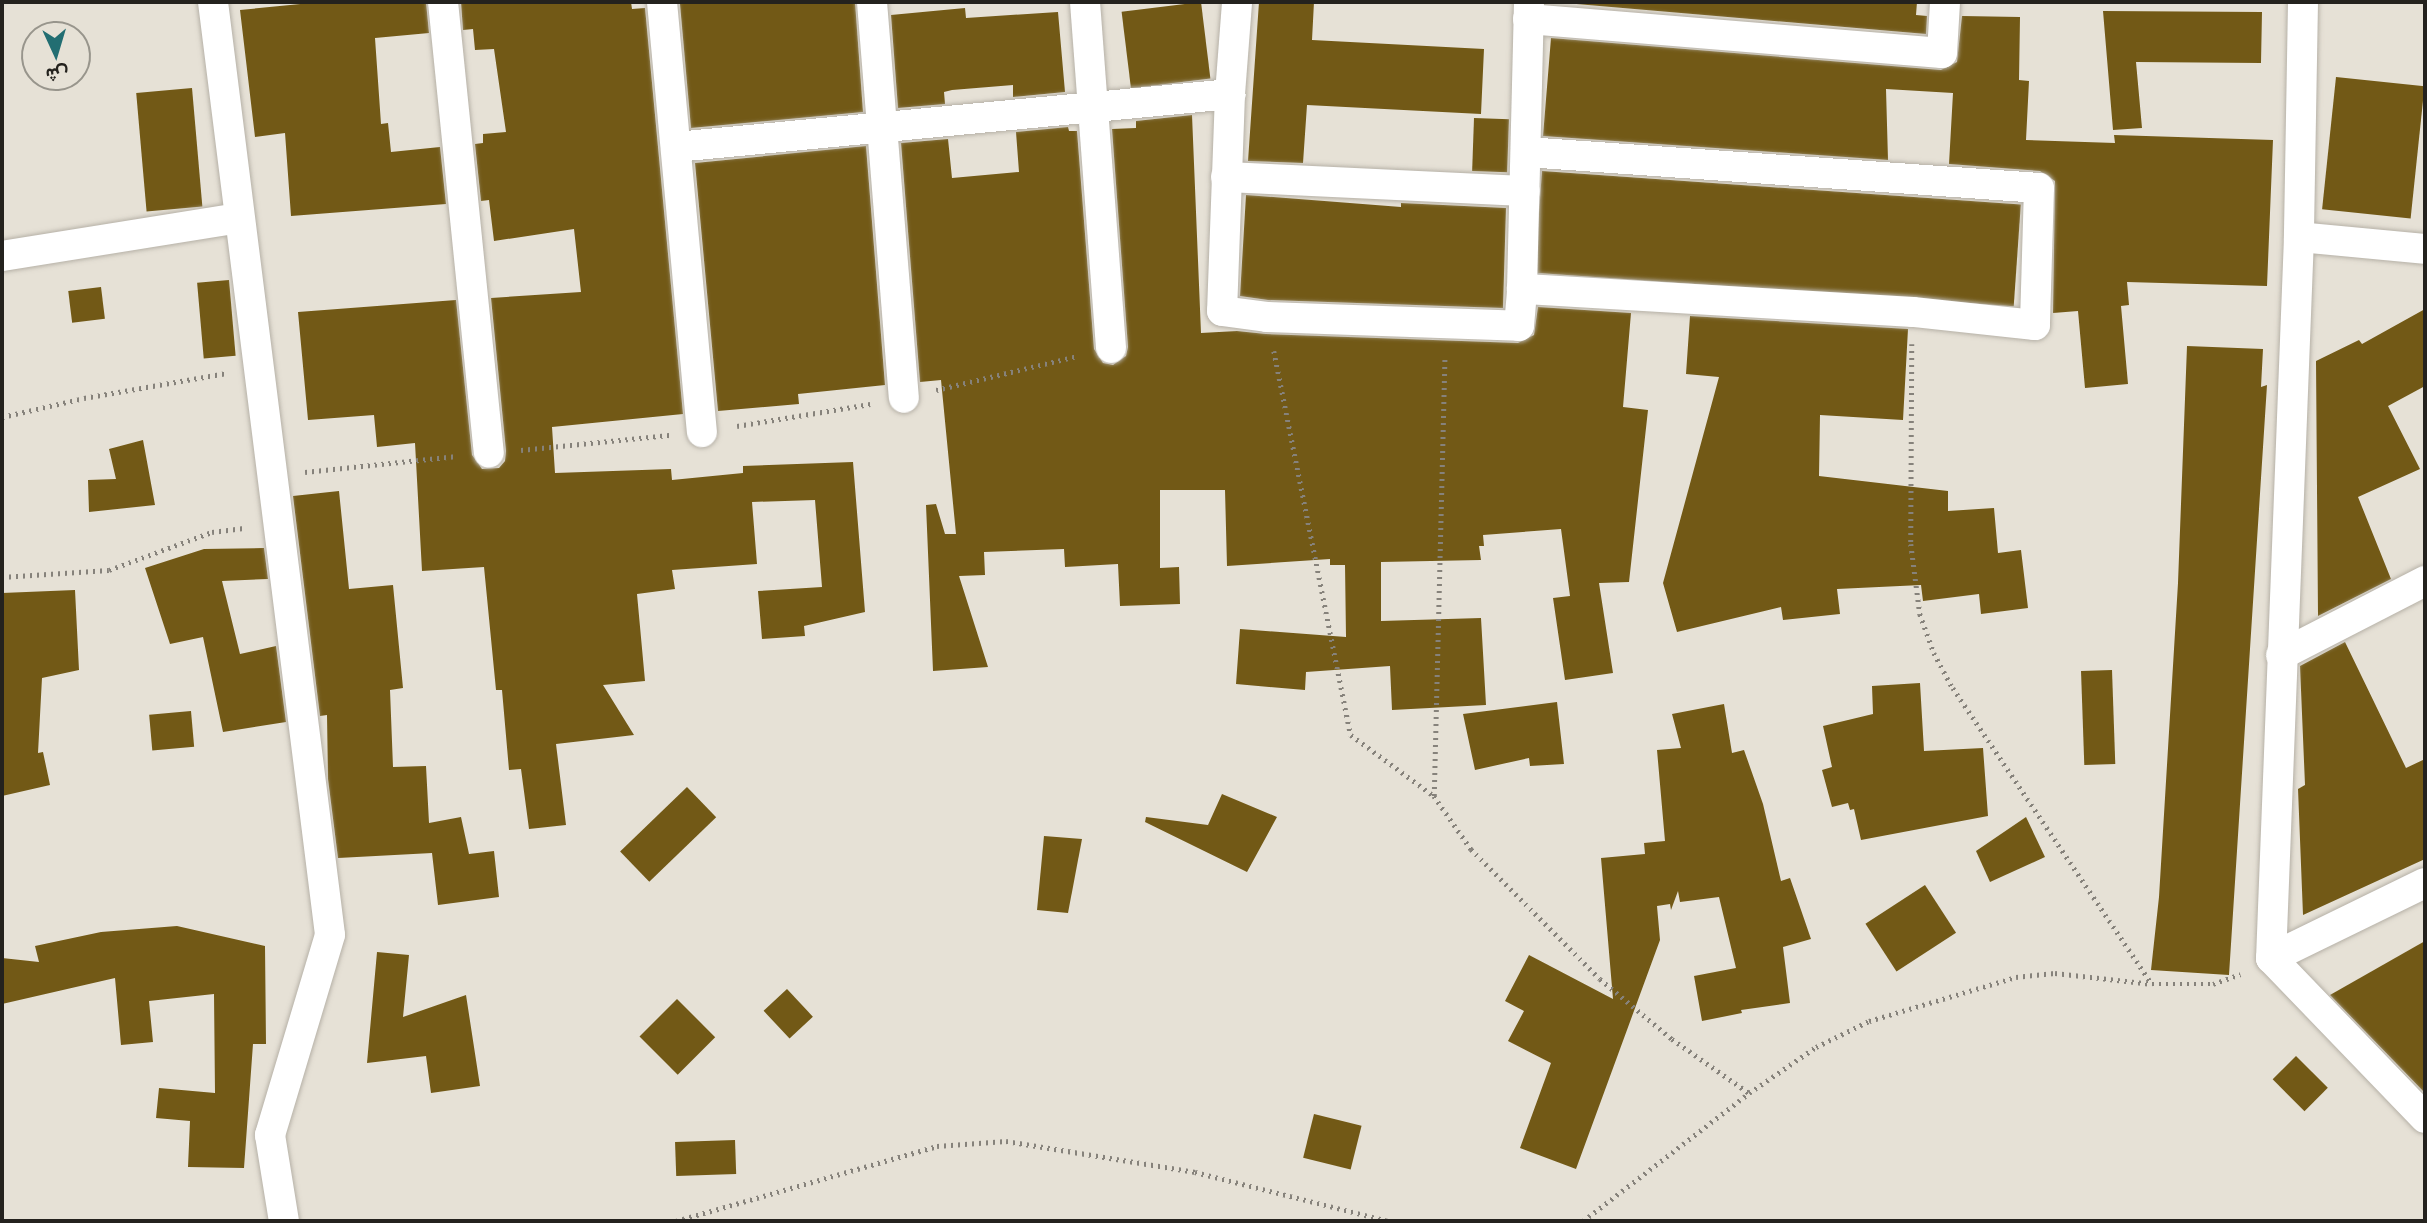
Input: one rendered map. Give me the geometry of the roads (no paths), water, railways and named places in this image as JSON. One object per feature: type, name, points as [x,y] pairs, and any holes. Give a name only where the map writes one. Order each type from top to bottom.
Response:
[{"type":"street","points":[[213,2],[330,935],[270,1135],[284,1221]]},
{"type":"street","points":[[443,2],[489,453]]},
{"type":"street","points":[[662,2],[702,432]]},
{"type":"street","points":[[872,2],[904,398]]},
{"type":"street","points":[[1085,2],[1096,109],[1111,348]]},
{"type":"street","points":[[1237,2],[1230,94],[1222,311],[1267,317],[1519,326],[1529,10],[1942,53],[1945,2]]},
{"type":"street","points":[[2303,2],[2299,237],[2271,958],[2425,1118]]},
{"type":"street","points":[[677,147],[883,126],[1096,109],[1230,94]]},
{"type":"street","points":[[1522,289],[1913,312],[2035,325],[2039,188],[1526,152]]},
{"type":"street","points":[[1226,177],[1525,191]]},
{"type":"street","points":[[2,256],[239,218]]},
{"type":"street","points":[[2299,237],[2425,249]]},
{"type":"street","points":[[2281,655],[2425,581]]},
{"type":"street","points":[[2271,958],[2425,883]]}]
